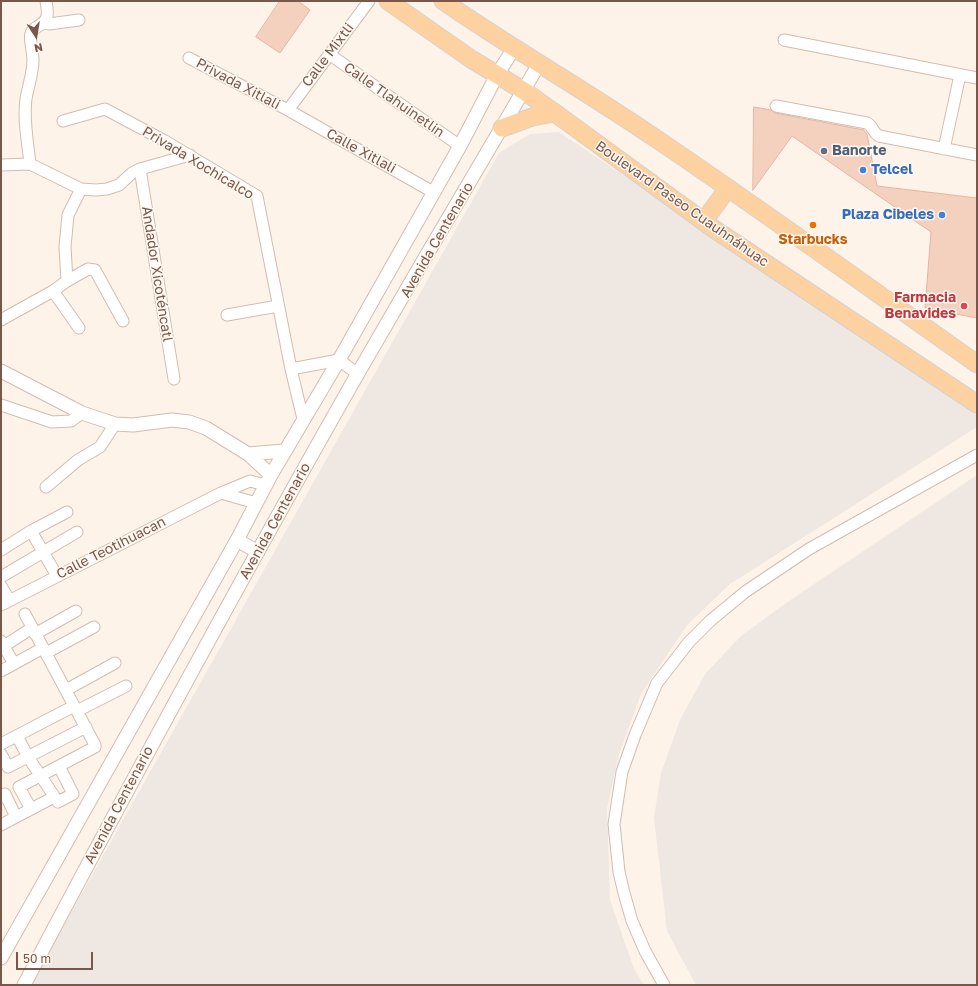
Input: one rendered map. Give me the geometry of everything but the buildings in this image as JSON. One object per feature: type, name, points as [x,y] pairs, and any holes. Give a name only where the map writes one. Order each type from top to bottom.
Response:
[{"type":"main road","name":"Boulevard Paseo Cuauhnáhuac","points":[[388,1],[471,59],[524,91],[704,221],[977,404]]},
{"type":"main road","points":[[443,1],[493,35],[622,116],[728,188],[977,364]]},
{"type":"main road","points":[[502,128],[532,117],[555,113]]},
{"type":"main road","points":[[704,221],[728,188]]},
{"type":"street","points":[[30,164],[26,125],[26,99],[34,61],[30,35],[32,30],[44,23],[48,15],[46,1]]},
{"type":"street","name":"Calle Mixtli","points":[[288,110],[369,1]]},
{"type":"street","points":[[44,23],[49,24],[79,20]]},
{"type":"street","points":[[784,40],[977,78]]},
{"type":"street","name":"Avenida Centenario","points":[[1,958],[237,540],[284,451],[339,360],[460,146],[497,75],[514,48]]},
{"type":"street","name":"Calle Tlahuinetlin","points":[[329,54],[460,146]]},
{"type":"street","name":"Privada Xitlali","points":[[188,58],[288,110]]},
{"type":"street","name":"Avenida Centenario","points":[[24,985],[140,764],[258,552],[358,374],[539,64]]},
{"type":"street","points":[[944,149],[960,74]]},
{"type":"street","points":[[776,106],[865,123],[869,124],[878,135],[977,155]]},
{"type":"street","name":"Privada Xochicalco","points":[[63,121],[105,109],[190,155],[257,196],[278,306],[303,419]]},
{"type":"street","name":"Calle Xitlali","points":[[288,110],[434,192]]},
{"type":"street","points":[[1,164],[30,164],[81,189],[107,189],[119,185],[132,173],[140,169],[190,155]]},
{"type":"street","name":"Andador Xicoténcatl","points":[[140,169],[174,379]]},
{"type":"street","points":[[67,281],[65,247],[68,214],[81,189]]},
{"type":"street","points":[[1,320],[54,291],[67,281],[88,269],[95,270],[123,320]]},
{"type":"street","points":[[54,291],[79,328]]},
{"type":"street","points":[[227,315],[278,306]]},
{"type":"street","points":[[292,369],[339,360],[358,374]]},
{"type":"street","points":[[1,371],[82,413],[115,424],[133,425],[172,420],[189,422],[206,428],[248,454],[268,480]]},
{"type":"street","points":[[1,405],[52,422],[71,420],[82,413]]},
{"type":"street","points":[[46,487],[78,460],[100,447],[115,424]]},
{"type":"street","points":[[248,454],[284,451]]},
{"type":"street","points":[[664,985],[646,951],[630,914],[619,872],[614,824],[622,772],[657,683],[710,620],[745,592],[809,549],[977,455]]},
{"type":"street","name":"Calle Teotihuacan","points":[[5,603],[221,493],[250,481],[268,480]]},
{"type":"street","points":[[221,493],[256,503]]},
{"type":"street","points":[[1,550],[67,512]]},
{"type":"street","points":[[32,531],[57,576]]},
{"type":"street","points":[[1,577],[77,532]]},
{"type":"street","points":[[237,540],[258,552]]},
{"type":"street","points":[[1,586],[5,603]]},
{"type":"street","points":[[14,664],[2,645],[76,611]]},
{"type":"street","points":[[25,614],[86,727],[95,747],[19,787],[31,809]]},
{"type":"street","points":[[1,671],[94,627]]},
{"type":"street","points":[[66,690],[115,663]]},
{"type":"street","points":[[1,744],[126,686]]},
{"type":"street","points":[[1,754],[8,767],[86,727]]},
{"type":"street","points":[[17,736],[28,757],[58,802],[72,794],[59,766]]},
{"type":"street","points":[[1,797],[6,794],[16,817]]},
{"type":"street","points":[[1,825],[54,797]]},
{"type":"shaded area","points":[[559,132],[977,412],[977,427],[730,584],[687,625],[641,694],[619,754],[607,808],[610,900],[634,969],[644,985],[30,985],[499,153],[530,134]]},
{"type":"shaded area","points":[[977,475],[977,982],[975,985],[696,985],[667,931],[654,818],[661,773],[680,720],[705,674],[741,636],[789,601]]},
{"type":"place","name":"Banorte","points":[[824,151]]},
{"type":"place","name":"Telcel","points":[[863,170]]},
{"type":"place","name":"Plaza Cibeles","points":[[942,215]]},
{"type":"place","name":"Starbucks","points":[[813,225]]},
{"type":"place","name":"Farmacia Benavides","points":[[964,306]]}]
